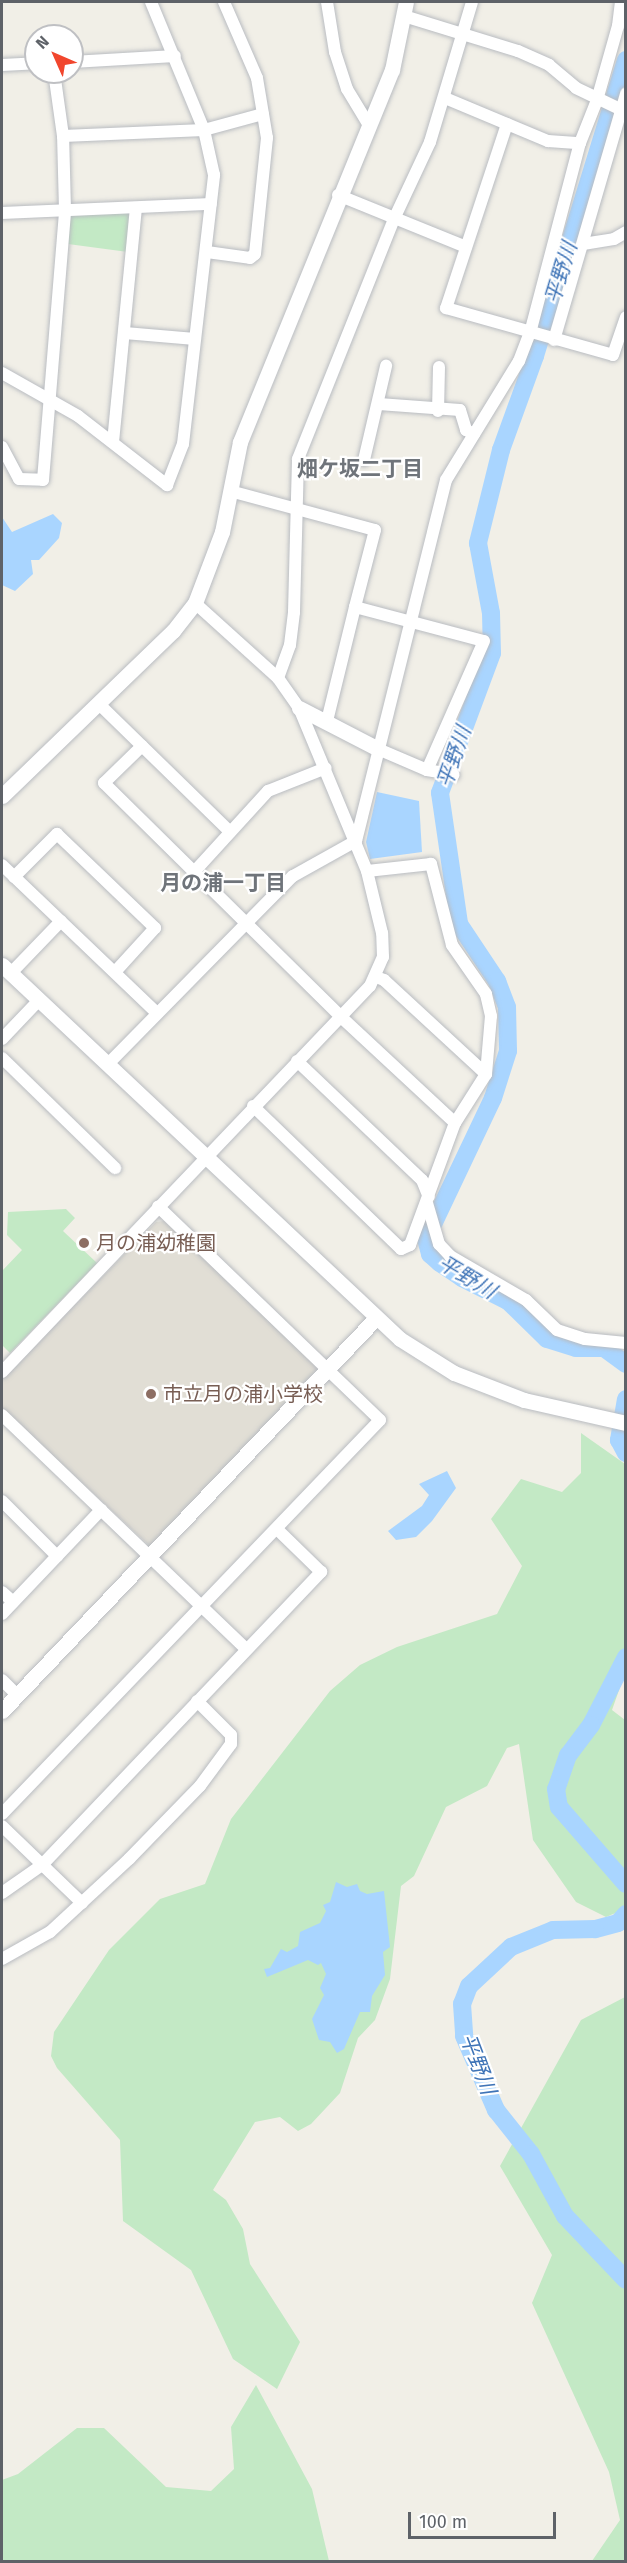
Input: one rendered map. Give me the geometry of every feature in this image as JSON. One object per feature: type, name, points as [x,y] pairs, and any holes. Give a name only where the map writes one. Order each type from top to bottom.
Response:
[{"type":"street","points":[[2,373],[51,400],[113,442],[167,485],[183,444],[207,252],[214,175],[204,130],[151,2]]},
{"type":"street","points":[[207,252],[250,258],[255,254],[267,138],[257,78],[225,2]]},
{"type":"street","points":[[327,2],[335,52],[347,89],[370,127]]},
{"type":"street","points":[[278,678],[290,645],[294,612],[298,459],[394,219],[430,141],[445,98],[472,2]]},
{"type":"street","points":[[107,1065],[244,922],[293,876],[356,841],[446,480],[519,360],[530,333],[580,143],[597,100],[621,2]]},
{"type":"street","points":[[2,796],[173,631],[195,603],[213,563],[240,442],[338,195],[370,127],[392,70],[405,9],[464,34],[549,65],[597,100],[623,111]]},
{"type":"street","points":[[84,61],[175,56]]},
{"type":"street","points":[[2,64],[24,63]]},
{"type":"street","points":[[2,447],[19,479],[44,480],[65,210],[63,136],[56,84]]},
{"type":"street","points":[[554,340],[623,111],[626,93]]},
{"type":"street","points":[[445,98],[548,141],[580,143]]},
{"type":"street","points":[[63,136],[204,130],[263,114]]},
{"type":"street","points":[[507,124],[446,308],[613,356],[626,317]]},
{"type":"street","points":[[338,195],[466,247]]},
{"type":"street","points":[[2,213],[211,204]]},
{"type":"street","points":[[113,442],[136,208]]},
{"type":"street","points":[[583,244],[614,239],[626,232]]},
{"type":"street","points":[[125,333],[195,339]]},
{"type":"street","points":[[364,460],[379,404],[386,366]]},
{"type":"street","points":[[438,411],[439,367]]},
{"type":"street","points":[[379,404],[438,411],[460,410],[466,430],[474,434]]},
{"type":"street","points":[[230,491],[375,530],[327,721]]},
{"type":"street","points":[[2,1372],[376,977],[383,957],[382,933],[367,871],[326,768],[299,708],[278,678],[195,603]]},
{"type":"street","points":[[355,607],[484,641],[427,770]]},
{"type":"street","points":[[99,704],[230,832]]},
{"type":"street","points":[[299,708],[378,749],[427,770],[453,775]]},
{"type":"street","points":[[142,746],[104,783],[340,1016],[455,1123]]},
{"type":"street","points":[[194,872],[268,791],[326,768]]},
{"type":"street","points":[[14,877],[57,834],[155,928],[115,972]]},
{"type":"street","points":[[253,1106],[401,1249],[410,1245],[455,1123],[486,1074],[491,1016],[486,994],[452,945],[431,864],[367,871]]},
{"type":"street","points":[[2,865],[157,1013]]},
{"type":"street","points":[[61,921],[6,969],[375,1319],[454,1373],[524,1400],[595,1418],[626,1423]]},
{"type":"street","points":[[376,977],[384,980],[486,1074]]},
{"type":"street","points":[[2,1039],[38,1001]]},
{"type":"street","points":[[2,1058],[115,1168]]},
{"type":"street","points":[[297,1061],[422,1180],[439,1244],[450,1256],[525,1300],[557,1330],[585,1339],[626,1344]]},
{"type":"street","points":[[2,1814],[380,1420],[158,1206]]},
{"type":"street","points":[[2,1711],[151,1558],[375,1319]]},
{"type":"street","points":[[2,1414],[246,1649]]},
{"type":"street","points":[[2,1501],[57,1556]]},
{"type":"street","points":[[2,1614],[101,1510]]},
{"type":"street","points":[[2,1893],[42,1865],[321,1572],[277,1529]]},
{"type":"street","points":[[2,1592],[13,1602]]},
{"type":"street","points":[[2,1680],[17,1695]]},
{"type":"street","points":[[2,1959],[50,1932],[200,1786],[231,1744],[231,1735],[197,1701]]},
{"type":"street","points":[[2,1826],[82,1903]]},
{"type":"shaded area","name":"市立月の浦小学校","points":[[164,1221],[320,1366],[152,1548],[2,1408],[2,1379],[156,1222]]},
{"type":"green space","points":[[129,212],[128,252],[68,244],[68,216]]},
{"type":"green space","points":[[66,1209],[75,1218],[63,1231],[97,1263],[10,1353],[2,1345],[2,1271],[22,1250],[7,1235],[8,1212]]},
{"type":"green space","points":[[581,1433],[625,1464],[625,1673],[612,1710],[625,1720],[625,1909],[606,1917],[576,1902],[533,1840],[519,1744],[507,1748],[487,1786],[446,1807],[414,1876],[401,1886],[390,1979],[375,2020],[358,2038],[340,2093],[311,2124],[298,2131],[280,2117],[255,2122],[213,2190],[226,2200],[243,2229],[250,2264],[300,2342],[277,2389],[233,2359],[191,2270],[123,2221],[120,2140],[57,2068],[51,2056],[54,2032],[109,1950],[160,1899],[205,1884],[231,1819],[330,1691],[360,1665],[397,1647],[497,1614],[522,1566],[491,1519],[521,1479],[562,1492],[581,1473]]},
{"type":"green space","points":[[625,1997],[625,2561],[592,2561],[620,2520],[609,2472],[532,2303],[552,2255],[500,2166],[581,2020]]},
{"type":"green space","points":[[256,2385],[312,2489],[329,2561],[2,2561],[2,2480],[18,2474],[77,2428],[104,2428],[166,2487],[211,2491],[234,2469],[231,2427]]},
{"type":"water","points":[[53,514],[62,523],[59,538],[39,560],[31,560],[33,574],[15,591],[2,585],[2,517],[12,532]]},
{"type":"water","points":[[377,792],[419,801],[422,852],[370,859],[366,842]]},
{"type":"water","points":[[447,1471],[456,1488],[432,1521],[416,1537],[396,1540],[388,1531],[422,1506],[429,1495],[419,1484]]},
{"type":"water","points":[[336,1882],[347,1887],[357,1884],[360,1891],[367,1894],[384,1891],[390,1947],[383,1952],[385,1975],[372,1996],[370,2012],[360,2012],[344,2049],[337,2053],[330,2042],[319,2040],[312,2019],[324,1995],[320,1988],[326,1974],[321,1963],[318,1965],[308,1960],[267,1977],[264,1969],[270,1968],[281,1949],[287,1952],[298,1946],[300,1932],[320,1923],[326,1911],[323,1905],[330,1902]]},
{"type":"waterway","name":"平野川","points":[[626,60],[535,356],[501,450],[478,543],[491,613],[492,653],[440,793],[459,924],[497,981],[507,1007],[508,1051],[493,1098],[426,1239],[430,1254],[440,1263],[462,1278],[508,1301],[547,1339],[576,1348],[604,1348],[626,1364]]},
{"type":"waterway","name":"平野川","points":[[626,1399],[619,1440],[626,1453]]},
{"type":"waterway","name":"平野川","points":[[626,1657],[591,1725],[568,1755],[556,1789],[559,1807],[626,1884]]},
{"type":"waterway","name":"平野川","points":[[626,1914],[618,1923],[595,1929],[553,1930],[511,1947],[469,1986],[462,2004],[464,2036],[496,2110],[531,2154],[565,2216],[626,2280]]},
{"type":"place","name":"月の浦幼稚園","points":[[84,1243]]},
{"type":"place","name":"市立月の浦小学校","points":[[151,1394]]},
{"type":"district","name":"畑ケ坂二丁目","points":[[360,469]]},
{"type":"district","name":"月の浦一丁目","points":[[223,883]]}]
